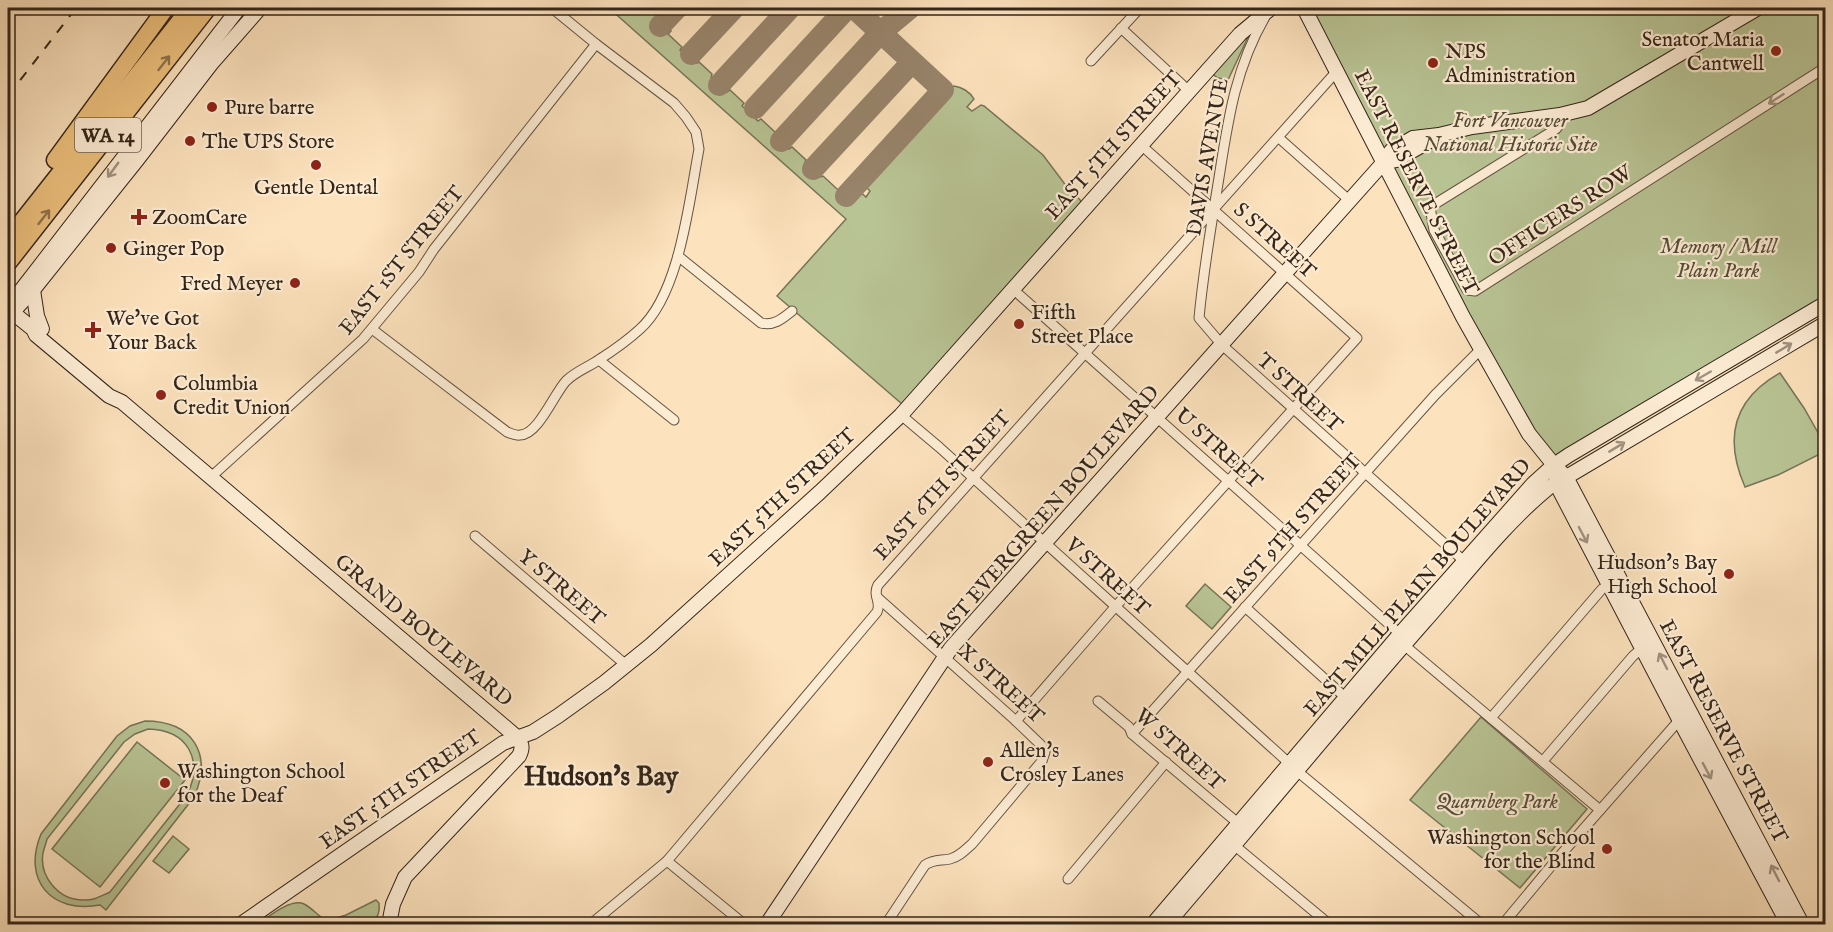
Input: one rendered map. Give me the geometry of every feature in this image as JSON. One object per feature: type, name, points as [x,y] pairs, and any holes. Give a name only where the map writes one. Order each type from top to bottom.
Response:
[{"type":"highway","points":[[8,223],[166,8]]},
{"type":"highway","name":"WA 14","points":[[8,239],[190,8]]},
{"type":"highway","name":"WA 14","points":[[8,263],[208,8]]},
{"type":"street","points":[[10,315],[19,293],[239,8]]},
{"type":"street","points":[[10,315],[33,290],[211,64],[260,8]]},
{"type":"street","points":[[372,329],[507,432],[519,436],[527,434],[538,422],[565,382],[578,371],[600,360],[641,328],[655,312],[668,287],[678,256],[699,149],[696,132],[674,103],[552,8]]},
{"type":"street","points":[[1091,62],[1140,8]]},
{"type":"street","name":"EAST RESERVE STREET","points":[[1304,8],[1481,349],[1529,434],[1554,465],[1562,480],[1648,644],[1788,924]]},
{"type":"street","name":"EAST EVERGREEN BOULEVARD","points":[[766,924],[893,733],[962,635],[1350,201],[1391,151],[1413,138],[1560,115],[1594,106],[1758,8]]},
{"type":"street","name":"EAST 5TH STREET","points":[[241,924],[503,743],[533,732],[600,687],[685,615],[901,415],[1242,32],[1270,9]]},
{"type":"street","name":"DAVIS AVENUE","points":[[1199,316],[1231,103],[1244,60],[1270,9]]},
{"type":"street","points":[[1121,28],[1189,91]]},
{"type":"street","name":"EAST 1ST STREET","points":[[211,477],[372,329],[596,44]]},
{"type":"street","name":"OFFICERS ROW","points":[[1560,115],[1560,124],[1556,129],[1430,207],[1434,230],[1467,290],[1476,291],[1826,67]]},
{"type":"street","points":[[137,160],[136,150],[183,89],[189,70]]},
{"type":"street","name":"EAST 6TH STREET","points":[[591,924],[667,861],[878,612],[879,605],[875,595],[878,585],[1337,71]]},
{"type":"street","points":[[1279,138],[1350,201]]},
{"type":"street","name":"S STREET","points":[[1141,145],[1357,338],[1293,409]]},
{"type":"street","points":[[678,256],[761,323],[768,325],[775,323],[792,311]]},
{"type":"street","points":[[33,290],[37,329]]},
{"type":"street","name":"U STREET","points":[[1014,290],[1301,545],[1402,640],[1600,810]]},
{"type":"street","name":"EAST MILL PLAIN BOULEVARD","points":[[1154,924],[1239,824],[1293,767],[1402,640],[1464,561],[1533,484],[1554,465],[1826,303]]},
{"type":"street","name":"GRAND BOULEVARD","points":[[10,315],[37,329],[115,390],[122,402],[518,738],[522,744],[519,756],[405,877],[393,904],[389,924]]},
{"type":"street","name":"T STREET","points":[[1199,316],[1222,345],[1464,561]]},
{"type":"street","name":"EAST MILL PLAIN BOULEVARD","points":[[1172,923],[1346,698],[1526,507],[1548,488],[1826,323]]},
{"type":"street","name":"EAST 9TH STREET","points":[[1132,734],[1435,395],[1481,349]]},
{"type":"street","points":[[600,360],[674,420]]},
{"type":"street","points":[[1016,721],[1293,409]]},
{"type":"street","name":"V STREET","points":[[901,415],[1293,767],[1481,924]]},
{"type":"street","name":"Y STREET","points":[[475,536],[626,665]]},
{"type":"street","points":[[1491,718],[1602,589],[1615,582]]},
{"type":"street","name":"X STREET","points":[[875,595],[1016,721],[1041,745],[1045,752],[1042,761],[961,854],[950,859],[932,860],[925,865],[886,924]]},
{"type":"street","points":[[1245,607],[1346,698]]},
{"type":"street","points":[[1543,761],[1648,644]]},
{"type":"street","name":"W STREET","points":[[1098,701],[1129,727],[1132,734],[1239,824]]},
{"type":"street","points":[[1503,924],[1684,716]]},
{"type":"street","name":"EAST RESERVE STREET","points":[[1684,716],[1802,924]]},
{"type":"street","points":[[1068,879],[1166,762]]},
{"type":"street","points":[[1234,845],[1329,924]]},
{"type":"street","points":[[667,861],[744,924]]},
{"type":"green space","points":[[609,8],[659,8],[665,14],[658,24],[662,29],[667,27],[671,31],[668,34],[682,47],[680,50],[697,63],[699,62],[712,74],[711,78],[727,92],[730,90],[744,103],[742,106],[758,121],[761,119],[775,132],[774,136],[789,149],[792,147],[820,177],[823,176],[848,199],[858,190],[866,197],[870,191],[863,184],[954,86],[966,90],[972,96],[974,99],[967,107],[972,111],[981,105],[984,106],[1043,155],[1081,201],[1080,207],[902,404],[777,296],[846,219]]},
{"type":"green space","points":[[1304,8],[1825,8],[1825,303],[1557,458],[1529,434]]},
{"type":"green space","points":[[1249,35],[1228,80],[1218,78],[1211,73]]},
{"type":"green space","points":[[1780,373],[1804,408],[1825,445],[1822,453],[1778,475],[1745,487],[1735,453],[1734,437],[1737,422],[1742,408],[1751,395]]},
{"type":"green space","points":[[1205,584],[1231,607],[1212,629],[1186,606]]},
{"type":"green space","name":"Quarnberg Park","points":[[1481,717],[1587,809],[1520,888],[1410,800]]},
{"type":"green space","points":[[145,721],[162,723],[176,727],[187,734],[195,743],[200,754],[201,767],[194,797],[106,910],[100,905],[67,904],[55,899],[38,879],[35,866],[36,851],[41,834],[117,736],[130,726]],"holes":[[[148,729],[162,731],[182,741],[189,749],[193,759],[194,770],[187,795],[110,892],[87,900],[66,896],[52,886],[44,870],[43,853],[47,839],[124,742]]]},
{"type":"green space","points":[[137,742],[185,780],[100,887],[52,849]]},
{"type":"green space","points":[[173,836],[189,849],[169,873],[153,861]]},
{"type":"green space","points":[[376,900],[379,903],[378,914],[375,919],[366,924],[258,924],[280,909],[293,904],[304,904],[327,921],[346,915]]},
{"type":"taxiway","points":[[660,26],[677,8]]},
{"type":"taxiway","points":[[691,54],[734,8]]},
{"type":"taxiway","points":[[719,85],[790,8]]},
{"type":"taxiway","points":[[755,108],[847,8]]},
{"type":"taxiway","points":[[846,196],[943,90],[854,8]]},
{"type":"taxiway","points":[[781,141],[881,32],[910,8]]},
{"type":"taxiway","points":[[813,169],[912,62]]},
{"type":"railway","points":[[8,96],[76,8]]},
{"type":"place","name":"Senator Maria Cantwell","points":[[1776,51]]},
{"type":"place","name":"NPS Administration","points":[[1433,63]]},
{"type":"place","name":"Pure barre","points":[[212,107]]},
{"type":"place","name":"The UPS Store","points":[[190,141]]},
{"type":"place","name":"Gentle Dental","points":[[316,165]]},
{"type":"place","name":"ZoomCare","points":[[139,217]]},
{"type":"place","name":"Ginger Pop","points":[[111,248]]},
{"type":"place","name":"Fred Meyer","points":[[295,283]]},
{"type":"place","name":"Fifth Street Place","points":[[1019,324]]},
{"type":"place","name":"We've Got Your Back","points":[[93,330]]},
{"type":"place","name":"Columbia Credit Union","points":[[161,395]]},
{"type":"place","name":"Hudson's Bay High School","points":[[1729,574]]},
{"type":"place","name":"Allen's Crosley Lanes","points":[[988,762]]},
{"type":"place","name":"Washington School for the Deaf","points":[[165,783]]},
{"type":"place","name":"Washington School for the Blind","points":[[1607,849]]},
{"type":"district","name":"Hudson's Bay","points":[[601,776]]},
{"type":"park label","name":"Fort Vancouver National Historic Site","points":[[1510,132]]},
{"type":"park label","name":"Memory / Mill Plain Park","points":[[1718,258]]}]
